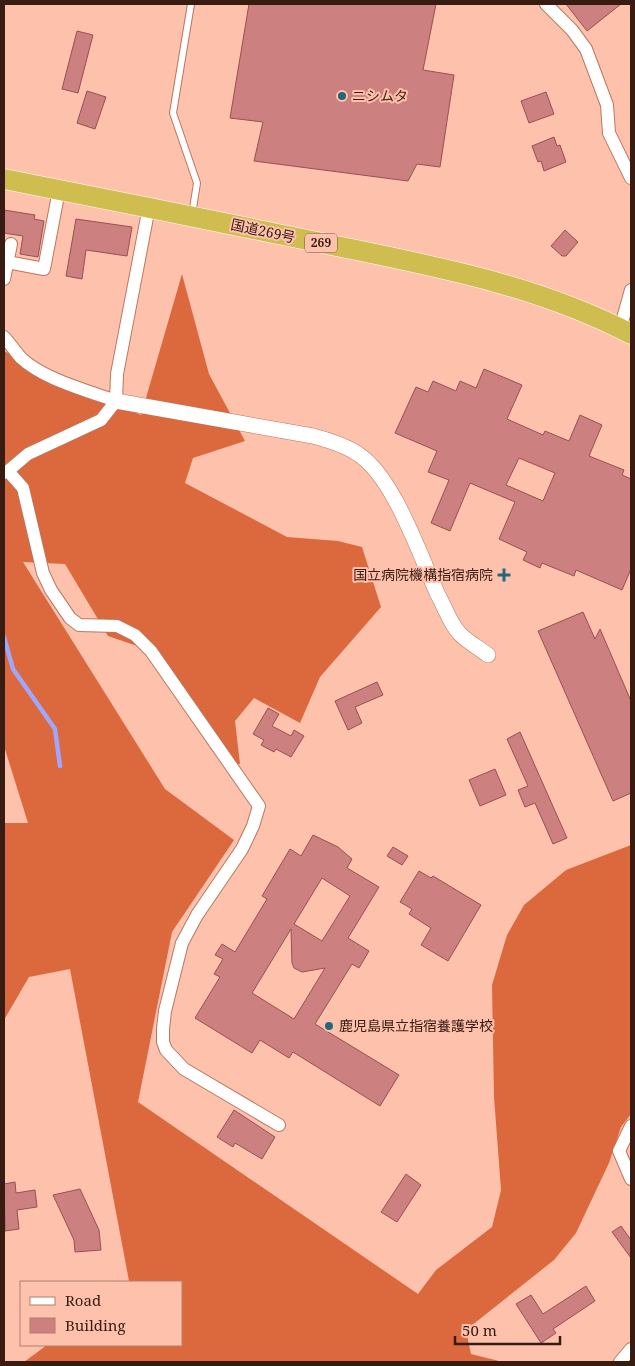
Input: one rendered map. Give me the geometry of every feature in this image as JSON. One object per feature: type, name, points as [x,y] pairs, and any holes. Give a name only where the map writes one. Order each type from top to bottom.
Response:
[{"type":"highway","name":"国道269号","points":[[4,179],[192,216],[412,262],[497,282],[565,304],[626,331]]},
{"type":"street","points":[[546,4],[572,30],[586,49],[607,105],[609,133],[631,178]]},
{"type":"street","points":[[7,262],[44,269],[59,190]]},
{"type":"street","points":[[149,208],[117,374],[116,401],[101,420],[28,454],[6,472],[23,488],[43,573],[51,590],[70,618],[79,624],[118,626],[135,635],[151,651],[259,806],[253,826],[242,848],[197,916],[182,944],[164,1012],[163,1042],[171,1057],[184,1069],[279,1125]]},
{"type":"street","points":[[4,279],[11,244]]},
{"type":"street","points":[[626,331],[631,290]]},
{"type":"street","points":[[4,337],[22,358],[35,368],[73,386],[116,401],[313,436],[328,440],[359,454],[381,476],[404,517],[425,567],[451,620],[460,634],[488,655]]},
{"type":"street","points":[[631,1126],[619,1151],[631,1179]]},
{"type":"street","points":[[620,1362],[631,1349]]},
{"type":"lane","points":[[191,4],[172,113],[197,183],[192,216]]},
{"type":"shaded area","points":[[182,274],[209,374],[245,441],[193,458],[185,483],[287,537],[338,541],[362,547],[381,607],[320,677],[300,723],[254,698],[235,721],[240,764],[229,764],[143,648],[108,636],[65,564],[23,562],[165,789],[234,840],[172,932],[138,1102],[418,1294],[436,1270],[492,1227],[501,1190],[494,1097],[492,985],[507,935],[524,905],[566,870],[631,845],[631,1114],[621,1127],[609,1163],[576,1233],[554,1260],[466,1330],[471,1354],[503,1362],[24,1362],[46,1346],[182,1346],[182,1281],[129,1281],[70,969],[29,977],[4,1020],[4,823],[28,823],[4,746],[4,351],[141,415]]},
{"type":"building","name":"ニシムタ","points":[[249,4],[436,4],[423,70],[454,75],[440,167],[417,164],[408,181],[254,161],[263,122],[230,118]]},
{"type":"building","points":[[566,4],[621,4],[587,31]]},
{"type":"building","points":[[77,31],[93,35],[78,93],[62,89]]},
{"type":"building","points":[[87,91],[106,97],[95,129],[77,123]]},
{"type":"building","points":[[546,92],[554,114],[529,123],[521,101]]},
{"type":"building","points":[[554,137],[557,146],[560,145],[566,162],[544,171],[541,161],[538,162],[532,146]]},
{"type":"building","points":[[4,210],[35,215],[34,219],[44,221],[38,257],[20,254],[23,236],[4,233]]},
{"type":"building","points":[[76,219],[132,227],[127,256],[86,250],[82,279],[66,276]]},
{"type":"building","points":[[565,230],[578,242],[566,256],[562,256],[551,246]]},
{"type":"building","points":[[484,369],[522,385],[507,419],[543,435],[545,431],[569,441],[580,415],[602,425],[589,456],[624,470],[622,475],[631,479],[631,569],[622,590],[576,570],[574,576],[542,563],[540,568],[523,560],[527,552],[499,539],[515,502],[470,483],[450,531],[431,523],[449,480],[428,472],[437,451],[395,433],[416,387],[428,392],[433,381],[456,391],[460,381],[476,388]],"holes":[[[519,458],[555,473],[543,501],[506,485]]]},
{"type":"building","points":[[583,612],[595,639],[600,629],[631,701],[631,793],[613,801],[538,631]]},
{"type":"building","points":[[377,682],[383,695],[355,707],[362,723],[348,730],[335,701]]},
{"type":"building","points":[[268,708],[279,714],[272,726],[291,736],[294,730],[304,736],[291,757],[276,749],[274,752],[261,745],[264,740],[253,734]]},
{"type":"building","points":[[520,732],[567,838],[553,844],[535,803],[525,807],[518,790],[528,786],[507,739]]},
{"type":"building","points":[[495,769],[506,795],[480,806],[469,780]]},
{"type":"building","points":[[313,835],[338,847],[352,859],[347,868],[379,887],[348,938],[369,951],[359,968],[352,964],[315,1024],[399,1075],[380,1106],[293,1052],[289,1058],[260,1040],[252,1053],[195,1018],[220,977],[214,974],[223,959],[215,955],[222,944],[235,952],[267,899],[262,896],[290,849],[301,856]],"holes":[[[322,878],[350,896],[322,941],[294,924]],[[291,929],[292,963],[294,968],[302,972],[325,968],[294,1019],[252,993]]]},
{"type":"building","points":[[393,847],[408,856],[402,865],[387,856]]},
{"type":"building","points":[[419,871],[431,878],[433,876],[481,905],[448,961],[421,945],[431,928],[409,914],[412,909],[400,902]]},
{"type":"building","points":[[234,1110],[275,1137],[262,1159],[235,1143],[233,1147],[217,1137]]},
{"type":"building","points":[[406,1174],[421,1185],[397,1222],[381,1212]]},
{"type":"building","points":[[15,1182],[16,1193],[35,1190],[37,1207],[17,1210],[19,1229],[5,1231],[4,1184]]},
{"type":"building","points":[[80,1189],[99,1230],[101,1250],[75,1252],[74,1240],[53,1195]]},
{"type":"building","points":[[621,1226],[631,1240],[631,1258],[612,1232]]},
{"type":"building","points":[[586,1286],[595,1301],[553,1329],[556,1333],[541,1343],[516,1304],[531,1295],[543,1314]]},
{"type":"waterway","points":[[4,637],[13,669],[55,729],[60,766]]},
{"type":"place","name":"ニシムタ","points":[[342,96]]},
{"type":"place","name":"国立病院機構指宿病院","points":[[504,575]]},
{"type":"place","name":"鹿児島県立指宿養護学校","points":[[329,1026]]}]
